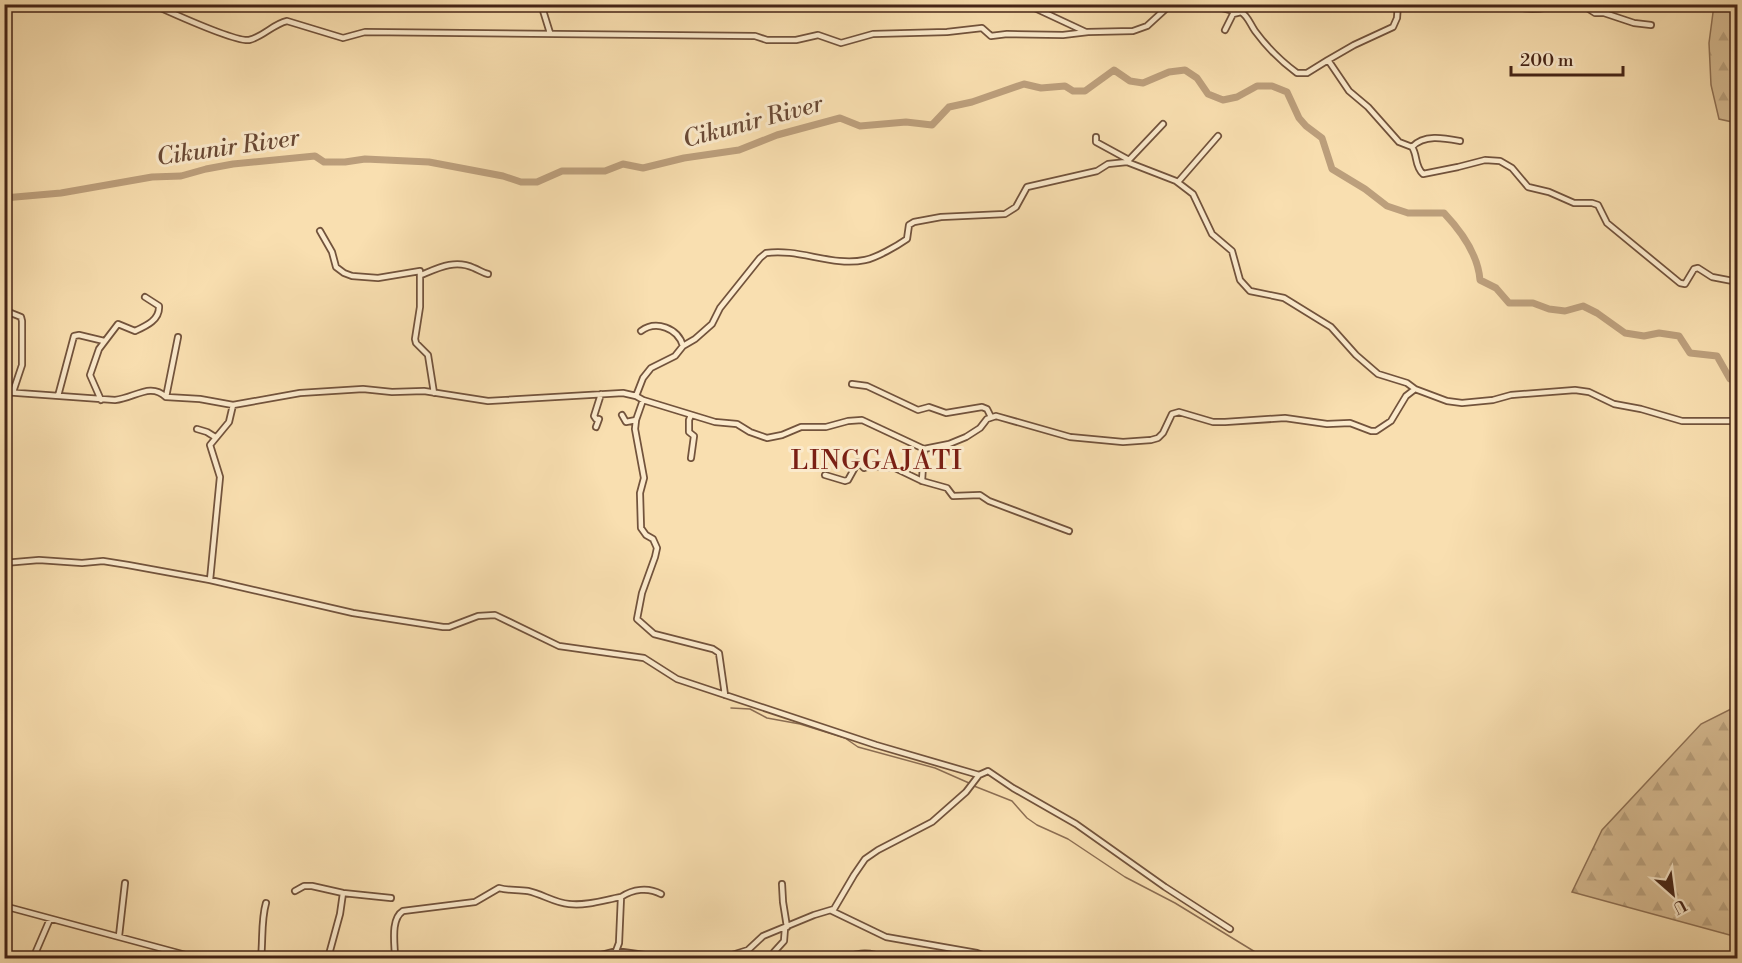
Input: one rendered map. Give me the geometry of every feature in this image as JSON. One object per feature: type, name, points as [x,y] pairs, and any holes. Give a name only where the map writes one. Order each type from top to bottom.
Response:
[{"type":"street","points":[[152,4],[210,29],[244,40],[254,39],[287,21],[343,38],[366,32],[755,36],[767,40],[799,40],[818,35],[841,43],[873,34],[947,32],[982,28],[991,36],[1133,31],[1141,29],[1171,4]]},
{"type":"street","points":[[541,4],[550,33]]},
{"type":"street","points":[[1026,4],[1088,32]]},
{"type":"street","points":[[1206,4],[1219,9],[1243,12],[1262,39],[1297,73],[1306,73],[1346,49],[1393,27],[1397,18],[1398,4]]},
{"type":"street","points":[[1512,4],[1517,8],[1525,9],[1568,4]]},
{"type":"street","points":[[1581,4],[1595,13],[1604,13],[1634,23],[1651,25]]},
{"type":"street","points":[[1225,30],[1237,12]]},
{"type":"street","points":[[1328,60],[1349,91],[1368,107],[1399,142],[1412,147],[1416,154],[1416,166],[1423,174],[1485,160],[1500,161],[1512,168],[1528,188],[1549,192],[1574,203],[1598,205],[1607,222],[1680,283],[1685,284],[1694,269],[1698,268],[1712,277],[1737,282]]},
{"type":"street","points":[[636,396],[640,382],[647,372],[656,364],[675,356],[683,346],[712,324],[720,308],[766,253],[865,260],[907,239],[909,225],[914,222],[941,218],[1001,215],[1016,207],[1027,187],[1097,171],[1108,164],[1128,161],[1163,124]]},
{"type":"street","points":[[1178,182],[1218,136]]},
{"type":"street","points":[[1096,137],[1096,142],[1100,146],[1128,161],[1178,182],[1193,194],[1212,234],[1232,251],[1240,280],[1250,291],[1284,298],[1331,327],[1375,373],[1407,383],[1414,389],[1447,401],[1462,403],[1511,395],[1575,390],[1589,392],[1614,404],[1682,421],[1737,421]]},
{"type":"street","points":[[1412,147],[1418,142],[1431,138],[1460,141]]},
{"type":"street","points":[[320,231],[332,252],[336,267],[344,273],[352,276],[378,278],[417,270],[421,275],[420,307],[415,339],[429,356],[434,393]]},
{"type":"street","points":[[421,275],[436,268],[459,264],[488,274]]},
{"type":"street","points":[[102,400],[90,375],[104,341],[118,324],[135,331],[155,319],[159,306],[145,297]]},
{"type":"street","points":[[11,313],[21,317],[23,342],[22,364],[13,392]]},
{"type":"street","points":[[641,331],[654,325],[670,329],[680,337],[683,346]]},
{"type":"street","points":[[58,396],[74,336],[79,335],[104,341]]},
{"type":"street","points":[[166,397],[178,337]]},
{"type":"street","points":[[852,384],[867,386],[918,410],[929,408],[946,413],[982,407],[987,409],[991,417]]},
{"type":"street","points":[[4,392],[102,400],[127,399],[150,390],[160,392],[166,397],[200,399],[233,405],[300,393],[363,389],[434,393],[488,401],[623,393],[715,422],[737,424],[767,438],[801,427],[826,427],[862,420],[924,449],[949,444],[966,437],[991,417],[1000,417],[1070,438],[1123,442],[1158,438],[1172,414],[1179,412],[1213,422],[1286,418],[1327,424],[1350,423],[1376,431],[1391,421],[1406,396],[1414,389]]},
{"type":"street","points":[[596,427],[599,420],[594,416],[601,394]]},
{"type":"street","points":[[643,400],[635,429],[644,478],[640,493],[640,528],[653,539],[657,548],[656,557],[642,592],[638,619],[654,634],[713,649],[719,653],[725,695]]},
{"type":"street","points":[[210,580],[220,477],[210,445],[229,423],[233,405]]},
{"type":"street","points":[[622,414],[626,422],[636,420]]},
{"type":"street","points":[[691,415],[688,425],[689,432],[694,436],[692,458]]},
{"type":"street","points":[[197,429],[215,437]]},
{"type":"street","points":[[922,482],[924,449]]},
{"type":"street","points":[[825,475],[848,480],[858,462],[864,468],[870,466],[900,470],[922,482],[947,488],[953,496],[971,494],[982,496],[989,501],[1069,531]]},
{"type":"street","points":[[4,563],[39,560],[82,563],[104,561],[210,580],[353,613],[443,627],[449,627],[478,615],[495,615],[559,646],[644,658],[674,678],[876,745],[979,774],[991,772],[1013,788],[1076,824],[1146,874],[1230,929]]},
{"type":"street","points":[[589,958],[616,951],[681,958],[741,956],[763,936],[832,910],[840,903],[865,859],[932,822],[970,788],[979,774]]},
{"type":"street","points":[[119,936],[125,883]]},
{"type":"street","points":[[775,958],[774,954],[784,939],[786,927],[782,884]]},
{"type":"street","points":[[295,891],[308,885],[343,893],[391,898]]},
{"type":"street","points":[[395,958],[395,919],[399,912],[403,911],[467,904],[478,901],[499,888],[507,891],[520,890],[543,894],[568,904],[583,905],[645,889],[661,894]]},
{"type":"street","points":[[328,958],[343,893]]},
{"type":"street","points":[[616,951],[619,943],[621,897]]},
{"type":"street","points":[[255,958],[261,958],[264,937],[263,913],[267,903]]},
{"type":"street","points":[[4,906],[197,958]]},
{"type":"street","points":[[832,910],[886,937],[977,953],[991,958]]},
{"type":"street","points":[[34,956],[50,919]]},
{"type":"street","points":[[840,958],[865,953],[884,958]]},
{"type":"green space","points":[[1714,5],[1737,5],[1737,123],[1719,119],[1711,85],[1709,43]]},
{"type":"green space","points":[[1737,706],[1737,937],[1572,892],[1602,830],[1701,724]]},
{"type":"waterway","name":"Cikunir River","points":[[4,198],[61,193],[152,177],[181,176],[233,164],[315,156],[324,162],[365,159],[429,162],[503,176],[521,182],[537,182],[562,171],[605,171],[623,164],[643,168],[684,158],[739,150],[777,135],[840,118],[860,126],[906,122],[932,125],[949,107],[972,102],[1024,84],[1041,88],[1065,86],[1073,91],[1085,91],[1114,70],[1130,81],[1143,83],[1169,72],[1185,70],[1197,78],[1208,94],[1223,100],[1237,97],[1257,86],[1272,86],[1287,92],[1299,118],[1322,138],[1332,169],[1365,189],[1387,206],[1408,213],[1444,213],[1468,244],[1476,261],[1480,280],[1496,288],[1509,303],[1533,303],[1549,309],[1565,311],[1583,306],[1625,333],[1644,336],[1659,333],[1679,336],[1690,353],[1717,356],[1730,379],[1738,380]]},
{"type":"waterway","points":[[731,708],[750,709],[767,718],[800,724],[845,738],[858,747],[935,768],[969,783]]},
{"type":"waterway","points":[[974,786],[1012,801],[1027,818],[1037,825],[1068,839],[1125,877],[1175,903],[1265,958]]},
{"type":"district","name":"LINGGAJATI","points":[[877,461]]}]
